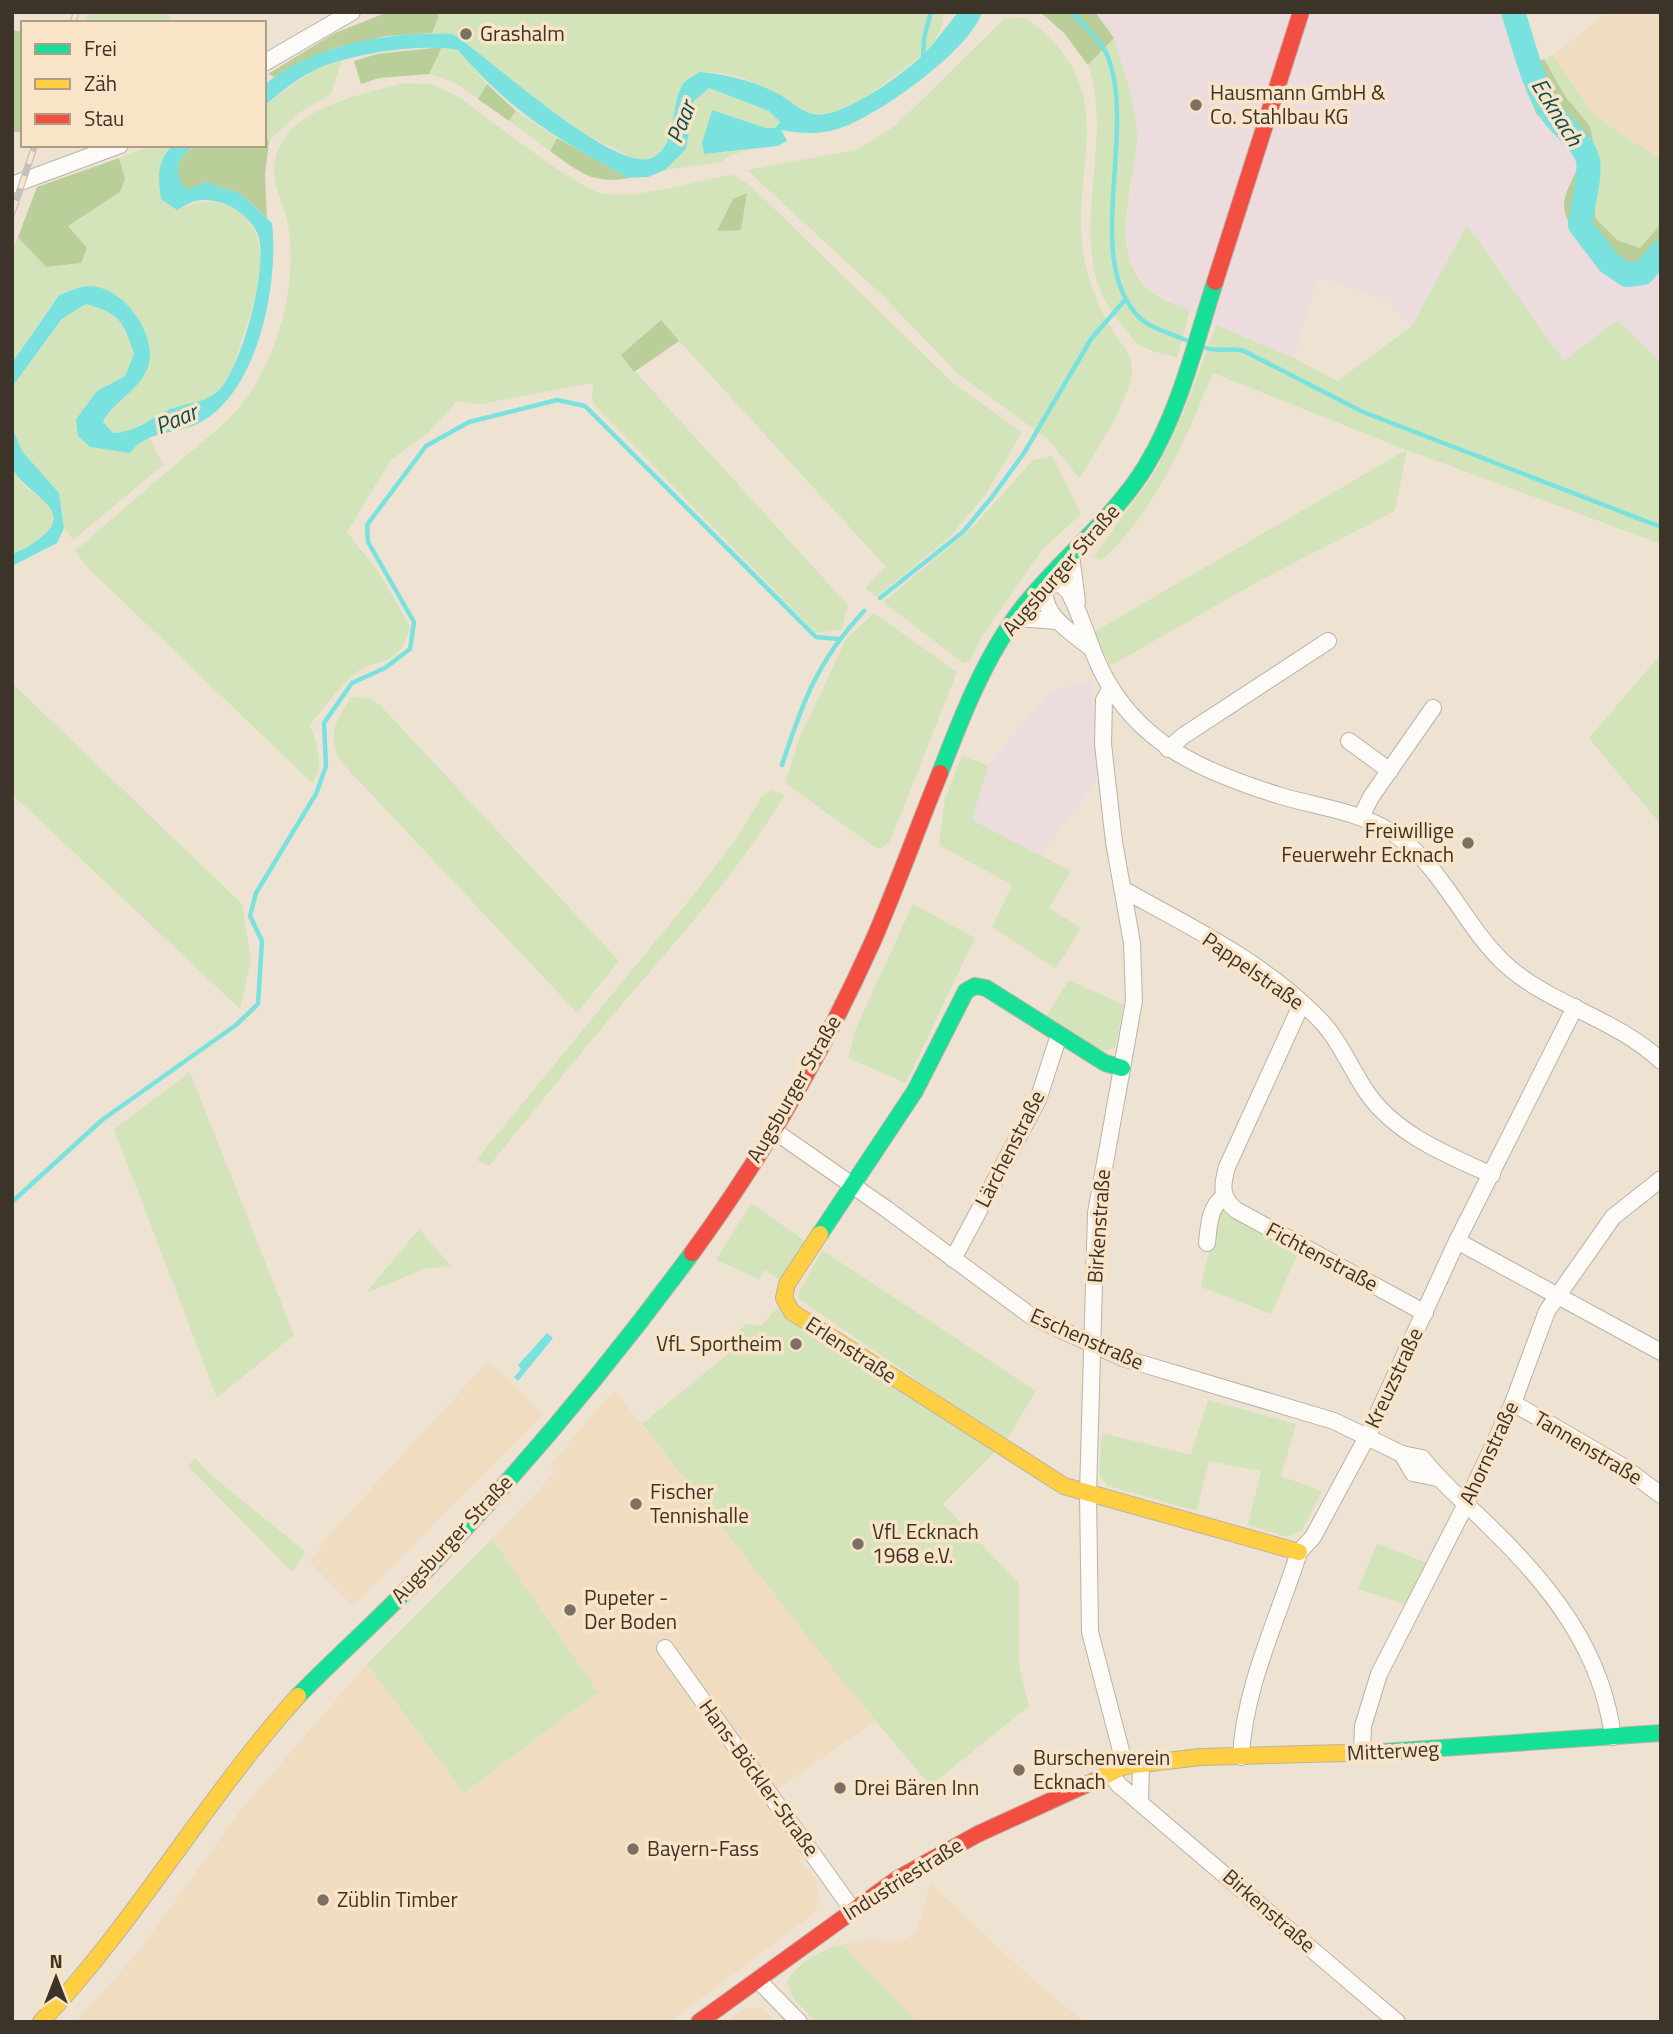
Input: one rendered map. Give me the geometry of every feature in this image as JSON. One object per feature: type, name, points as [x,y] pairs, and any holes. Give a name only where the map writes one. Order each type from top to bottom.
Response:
[{"type":"main road","name":"Augsburger Straße","points":[[41,2022],[74,1990],[124,1929],[261,1738],[292,1703],[428,1568],[519,1467],[628,1336],[704,1235],[773,1130],[835,1021],[882,919],[991,656],[1015,618],[1121,499],[1144,468],[1165,429],[1189,364],[1301,12]]},
{"type":"main road","name":"Erlenstraße","points":[[1122,1068],[1105,1062],[1059,1035],[986,988],[975,986],[966,991],[915,1090],[787,1284],[784,1298],[792,1312],[1009,1453],[1065,1486],[1299,1552]]},
{"type":"main road","name":"Mitterweg","points":[[1133,1764],[1362,1753],[1661,1733]]},
{"type":"main road","name":"Industriestraße","points":[[699,2022],[852,1909],[978,1834],[1109,1772],[1133,1764]]},
{"type":"street","points":[[266,62],[352,12]]},
{"type":"street","points":[[12,185],[115,147]]},
{"type":"street","points":[[1071,555],[1077,608]]},
{"type":"street","points":[[1092,649],[1057,621],[1045,602],[1046,583],[1062,585],[1077,608],[1092,649],[1111,688],[1133,719],[1168,749],[1204,770],[1238,783],[1361,817],[1389,831],[1422,856],[1474,931],[1506,965],[1536,986],[1640,1045],[1661,1061]]},
{"type":"street","points":[[1015,618],[1046,618],[1057,621]]},
{"type":"street","points":[[1168,749],[1183,736],[1328,641]]},
{"type":"street","name":"Birkenstraße","points":[[1111,688],[1104,700],[1103,744],[1109,801],[1132,943],[1134,1001],[1096,1213],[1088,1494],[1090,1632],[1133,1764],[1140,1801]]},
{"type":"street","points":[[1361,817],[1371,797],[1433,708]]},
{"type":"street","points":[[1349,741],[1390,771]]},
{"type":"street","name":"Pappelstraße","points":[[1124,890],[1247,962],[1302,1003],[1321,1021],[1369,1096],[1387,1116],[1412,1135],[1492,1175]]},
{"type":"street","points":[[1207,1243],[1210,1215],[1216,1202],[1224,1196],[1222,1188],[1227,1167],[1302,1003]]},
{"type":"street","name":"Kreuzstraße","points":[[1241,1757],[1242,1730],[1253,1686],[1299,1552],[1313,1537],[1368,1435],[1457,1241],[1575,1007]]},
{"type":"street","name":"Lärchenstraße","points":[[953,1259],[1038,1100],[1059,1035]]},
{"type":"street","name":"Eschenstraße","points":[[773,1130],[1031,1317],[1124,1358],[1262,1397],[1368,1435],[1402,1454],[1422,1458],[1437,1478],[1524,1561],[1562,1607],[1593,1661],[1610,1711],[1614,1737]]},
{"type":"street","name":"Ahornstraße","points":[[1362,1753],[1363,1726],[1379,1674],[1466,1504],[1513,1403],[1547,1311],[1613,1217],[1661,1179]]},
{"type":"street","name":"Fichtenstraße","points":[[1224,1196],[1236,1210],[1425,1313]]},
{"type":"street","points":[[1457,1241],[1661,1352]]},
{"type":"street","name":"Tannenstraße","points":[[1513,1403],[1622,1466],[1661,1495]]},
{"type":"street","name":"Hans-Böckler-Straße","points":[[665,1648],[852,1909]]},
{"type":"street","name":"Birkenstraße","points":[[1109,1772],[1396,2022]]},
{"type":"street","points":[[758,1980],[799,2022]]},
{"type":"shaded area","points":[[1095,12],[1501,12],[1536,114],[1575,150],[1580,164],[1572,180],[1572,227],[1593,255],[1630,285],[1651,278],[1661,266],[1661,363],[1617,320],[1564,362],[1467,226],[1411,327],[1385,299],[1318,277],[1294,358],[1216,325],[1148,289],[1130,260],[1126,226],[1137,143],[1136,119],[1114,38]]},
{"type":"shaded area","points":[[1608,12],[1661,12],[1661,159],[1616,131],[1590,110],[1553,55]]},
{"type":"shaded area","points":[[1092,682],[1096,780],[1041,855],[971,820],[988,766],[1051,690]]},
{"type":"shaded area","points":[[488,1361],[544,1414],[353,1606],[310,1562],[328,1536]]},
{"type":"shaded area","points":[[614,1390],[876,1721],[776,1790],[817,1845],[799,1859],[816,1879],[820,1902],[812,1915],[670,2022],[75,2022],[138,1952],[243,1807],[367,1664],[464,1793],[597,1693],[492,1539],[555,1472],[550,1465]]},
{"type":"shaded area","points":[[930,1883],[1031,1978],[1085,2022],[917,2022],[843,1945],[864,1940],[901,1941],[917,1931]]},
{"type":"shaded area","points":[[746,2008],[763,2008],[776,2022],[727,2022]]},
{"type":"green space","points":[[88,12],[169,12],[170,21],[86,21]]},
{"type":"green space","points":[[388,12],[435,12],[439,16],[432,33],[386,36],[334,48],[274,77],[268,74],[335,33]]},
{"type":"green space","points":[[435,12],[944,12],[940,31],[931,46],[918,58],[864,98],[831,113],[819,114],[804,110],[738,76],[700,72],[672,127],[667,145],[653,158],[638,161],[587,135],[507,79],[453,34],[432,33],[439,16]]},
{"type":"green space","points":[[1040,12],[1095,12],[1114,38],[1088,65],[1064,33]]},
{"type":"green space","points":[[1501,12],[1520,12],[1533,65],[1544,59],[1565,96],[1590,126],[1600,177],[1594,206],[1596,219],[1617,240],[1640,248],[1661,224],[1660,264],[1657,270],[1643,280],[1630,285],[1611,270],[1589,250],[1566,217],[1564,200],[1580,163],[1575,149],[1536,114]]},
{"type":"green space","points":[[1025,17],[1057,45],[1076,74],[1085,103],[1087,132],[1081,227],[1085,262],[1100,307],[1128,352],[1132,368],[1131,379],[1120,408],[1079,478],[1049,440],[958,374],[882,295],[747,170],[856,150],[895,126],[1004,19]]},
{"type":"green space","points":[[12,30],[21,32],[21,132],[12,132]]},
{"type":"green space","points":[[1114,38],[1133,104],[1137,130],[1126,219],[1129,256],[1135,273],[1151,292],[1190,310],[1177,358],[1138,344],[1103,298],[1093,267],[1090,234],[1097,131],[1095,97],[1088,65]]},
{"type":"green space","points":[[442,47],[459,50],[487,84],[478,99],[456,83],[429,74]]},
{"type":"green space","points":[[442,47],[429,74],[379,78],[361,84],[354,61],[377,54]]},
{"type":"green space","points":[[1553,55],[1590,110],[1616,131],[1661,159],[1661,224],[1640,248],[1617,240],[1596,219],[1594,206],[1600,177],[1590,126],[1565,96],[1544,60]]},
{"type":"green space","points":[[342,60],[331,94],[299,113],[269,141],[266,139],[266,105],[313,71]]},
{"type":"green space","points":[[403,83],[430,84],[454,94],[575,180],[606,194],[638,194],[733,174],[752,187],[952,382],[1022,432],[986,494],[950,537],[876,597],[865,588],[886,567],[660,320],[621,356],[848,605],[841,630],[816,633],[598,409],[592,400],[593,383],[480,404],[457,401],[428,433],[391,460],[347,532],[378,571],[410,626],[399,651],[350,678],[310,725],[319,762],[312,783],[87,567],[75,551],[228,419],[246,399],[264,369],[279,329],[289,287],[288,224],[274,172],[278,151],[288,134],[303,120],[321,109]]},
{"type":"green space","points":[[487,84],[516,111],[509,121],[478,99]]},
{"type":"green space","points":[[709,88],[769,111],[780,122],[775,128],[766,128],[712,110],[702,143],[704,154],[752,150],[731,155],[721,162],[665,170],[686,149],[694,101]]},
{"type":"green space","points":[[516,111],[557,138],[550,151],[510,121]]},
{"type":"green space","points":[[557,138],[629,178],[605,180],[586,175],[550,151]]},
{"type":"green space","points":[[266,139],[269,141],[265,175],[267,218],[241,194],[206,182],[187,191],[177,169],[186,153],[195,148],[266,147]]},
{"type":"green space","points":[[148,147],[172,147],[169,149],[177,210],[204,202],[232,208],[247,219],[256,234],[260,269],[252,308],[235,361],[219,390],[200,401],[172,409],[134,428],[112,433],[103,423],[140,381],[149,364],[150,352],[142,326],[125,303],[114,295],[102,289],[78,288],[58,295],[12,363],[12,251],[18,237],[46,267],[68,226],[120,192],[125,179],[119,158]]},
{"type":"green space","points":[[119,158],[125,179],[120,192],[68,226],[87,248],[81,263],[46,267],[18,237],[37,187]]},
{"type":"green space","points":[[747,193],[741,230],[717,231],[733,199]]},
{"type":"green space","points":[[1467,225],[1564,361],[1617,320],[1661,363],[1661,544],[1407,450],[1395,511],[1261,580],[1110,666],[1094,632],[1406,450],[1213,373],[1180,449],[1153,497],[1138,520],[1101,561],[1094,556],[1155,472],[1185,409],[1216,325],[1294,358],[1337,381],[1411,327]]},
{"type":"green space","points":[[86,304],[106,312],[118,321],[127,334],[134,354],[125,376],[97,391],[76,419],[137,444],[149,437],[163,465],[73,540],[64,528],[59,493],[22,451],[12,427],[12,387],[63,319]]},
{"type":"green space","points":[[661,320],[679,341],[634,372],[621,355]]},
{"type":"green space","points":[[1052,456],[1081,514],[1042,550],[981,638],[969,662],[963,663],[883,602],[969,531],[1033,460]]},
{"type":"green space","points":[[12,466],[23,485],[50,505],[54,521],[44,536],[12,554]]},
{"type":"green space","points":[[874,613],[957,672],[890,841],[882,848],[876,848],[785,783],[799,739],[846,639]]},
{"type":"green space","points":[[1661,654],[1661,825],[1589,738]]},
{"type":"green space","points":[[12,683],[242,904],[251,960],[240,1009],[12,794]]},
{"type":"green space","points":[[351,697],[369,698],[380,705],[619,961],[577,1013],[342,763],[334,744],[334,729]]},
{"type":"green space","points":[[962,755],[988,766],[972,820],[1071,871],[1049,908],[1081,928],[1056,969],[992,927],[1012,885],[939,845],[945,799]]},
{"type":"green space","points":[[771,790],[785,795],[747,852],[706,905],[489,1166],[476,1160],[687,903],[737,838],[761,797]]},
{"type":"green space","points":[[913,904],[975,938],[906,1083],[848,1058],[856,1028]]},
{"type":"green space","points":[[1069,980],[1124,1005],[1115,1048],[1101,1051],[1047,1015]]},
{"type":"green space","points":[[190,1072],[294,1335],[217,1398],[114,1129]]},
{"type":"green space","points":[[751,1203],[808,1243],[783,1282],[765,1270],[759,1279],[716,1260]]},
{"type":"green space","points":[[1224,1211],[1299,1251],[1271,1314],[1201,1287],[1217,1213]]},
{"type":"green space","points":[[419,1229],[451,1266],[424,1269],[366,1293]]},
{"type":"green space","points":[[822,1250],[1036,1391],[1006,1441],[799,1299],[799,1292]]},
{"type":"green space","name":"VfL Ecknach 1968 e.V.","points":[[777,1308],[995,1452],[943,1504],[1019,1583],[1019,1665],[1029,1706],[930,1786],[832,1668],[642,1424],[734,1349],[734,1335],[746,1324],[762,1325]]},
{"type":"green space","points":[[1208,1400],[1296,1424],[1281,1476],[1322,1491],[1302,1530],[1287,1537],[1248,1525],[1261,1471],[1209,1461],[1197,1511],[1108,1486],[1099,1474],[1102,1433],[1191,1455]]},
{"type":"green space","points":[[195,1458],[212,1476],[306,1552],[292,1572],[188,1466]]},
{"type":"green space","points":[[492,1539],[598,1692],[464,1793],[367,1664]]},
{"type":"green space","points":[[1377,1543],[1427,1563],[1407,1605],[1358,1589]]},
{"type":"green space","points":[[843,1945],[917,2022],[816,2022],[793,1998],[787,1982],[797,1969],[811,1958]]},
{"type":"water","name":"Paar","points":[[958,12],[982,12],[974,28],[960,45],[895,99],[851,124],[834,130],[807,133],[781,130],[787,141],[778,146],[704,154],[702,143],[712,110],[766,128],[775,128],[780,122],[769,111],[709,88],[694,101],[686,149],[665,170],[648,177],[629,178],[557,137],[497,91],[458,50],[405,49],[364,55],[327,65],[307,74],[266,104],[266,84],[306,59],[329,50],[379,38],[453,34],[584,133],[612,150],[637,159],[654,157],[662,150],[670,133],[676,102],[683,84],[700,72],[752,83],[782,96],[805,111],[826,114],[856,103],[872,93],[903,72],[937,39]]},
{"type":"water","name":"Paar","points":[[172,147],[194,147],[184,155],[178,165],[179,177],[187,190],[206,182],[241,194],[272,223],[272,276],[260,335],[249,364],[235,389],[218,410],[197,424],[144,440],[130,453],[90,447],[78,436],[76,419],[97,391],[125,376],[134,354],[123,326],[113,315],[86,304],[62,319],[12,387],[12,363],[59,295],[90,286],[102,288],[114,294],[134,313],[147,338],[150,352],[145,373],[103,422],[113,433],[134,428],[173,408],[201,401],[214,394],[228,377],[245,338],[260,268],[258,235],[249,220],[224,204],[196,201],[177,210],[161,199],[161,163]]},
{"type":"water","points":[[12,427],[22,451],[59,493],[64,528],[57,543],[12,566],[12,554],[30,546],[45,534],[52,524],[53,516],[50,507],[24,483],[12,466]]},
{"type":"water","points":[[547,1333],[553,1338],[518,1381],[514,1377],[521,1369],[518,1365]]},
{"type":"waterway","points":[[923,59],[924,38],[931,12]]},
{"type":"waterway","points":[[1071,12],[1105,51],[1115,87],[1117,122],[1112,231],[1115,265],[1123,294],[1145,322],[1188,341]]},
{"type":"waterway","name":"Ecknach","points":[[1513,12],[1543,98],[1553,115],[1577,140],[1586,154],[1589,168],[1580,225],[1609,263],[1627,275],[1643,273],[1661,252]]},
{"type":"waterway","points":[[880,598],[963,532],[992,497],[1024,453],[1091,339],[1125,300]]},
{"type":"waterway","points":[[1203,347],[1244,351],[1363,412],[1661,527]]},
{"type":"waterway","points":[[12,1202],[102,1120],[236,1025],[258,1004],[262,941],[250,916],[256,893],[316,794],[326,766],[324,723],[352,683],[385,668],[410,649],[414,622],[368,542],[367,525],[426,446],[469,422],[557,400],[585,406],[816,637],[839,639]]},
{"type":"waterway","points":[[782,765],[813,683],[834,647],[864,611]]},
{"type":"railway","points":[[74,21],[76,12]]},
{"type":"railway","points":[[12,213],[34,147]]},
{"type":"traffic: fast","points":[[940,773],[975,687],[1009,626],[1038,589],[1133,486],[1158,445],[1177,400],[1215,282]]},
{"type":"traffic: fast","points":[[820,1234],[915,1091],[966,991],[975,986],[986,988],[1105,1063],[1122,1068]]},
{"type":"traffic: fast","points":[[298,1696],[414,1583],[499,1491],[598,1374],[692,1253]]},
{"type":"traffic: fast","points":[[1382,1752],[1661,1733]]},
{"type":"traffic: slow","points":[[820,1234],[787,1284],[784,1298],[792,1312],[1064,1486],[1299,1552]]},
{"type":"traffic: slow","points":[[41,2022],[109,1943],[232,1776],[298,1696]]},
{"type":"traffic: slow","points":[[1094,1781],[1125,1766],[1200,1757],[1382,1752]]},
{"type":"traffic: jam","points":[[1215,282],[1301,12]]},
{"type":"traffic: jam","points":[[692,1253],[768,1140],[834,1022],[882,920],[940,773]]},
{"type":"traffic: jam","points":[[699,2022],[897,1879],[978,1834],[1094,1781]]},
{"type":"place","name":"Grashalm","points":[[466,34]]},
{"type":"place","name":"Hausmann GmbH & Co. Stahlbau KG","points":[[1196,105]]},
{"type":"place","name":"Freiwillige Feuerwehr Ecknach","points":[[1468,843]]},
{"type":"place","name":"VfL Sportheim","points":[[796,1344]]},
{"type":"place","name":"Fischer Tennishalle","points":[[636,1504]]},
{"type":"place","name":"VfL Ecknach 1968 e.V.","points":[[858,1544]]},
{"type":"place","name":"Pupeter - Der Boden","points":[[570,1610]]},
{"type":"place","name":"Burschenverein Ecknach","points":[[1019,1770]]},
{"type":"place","name":"Drei Bären Inn","points":[[840,1788]]},
{"type":"place","name":"Bayern-Fass","points":[[633,1849]]},
{"type":"place","name":"Züblin Timber","points":[[323,1900]]}]
